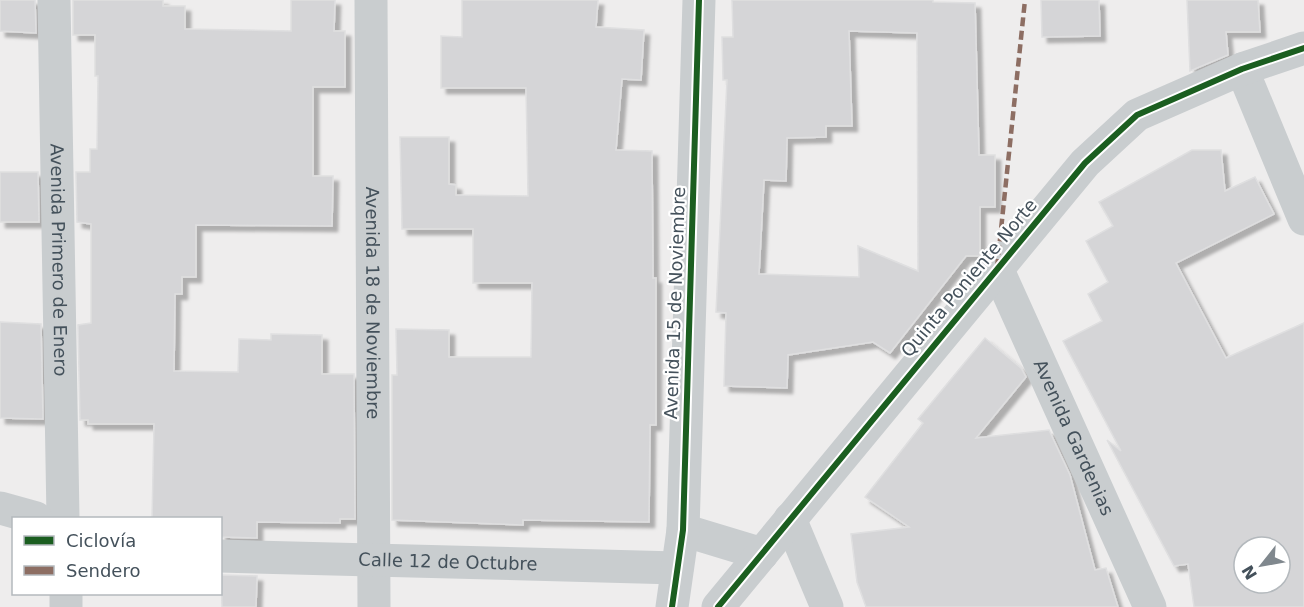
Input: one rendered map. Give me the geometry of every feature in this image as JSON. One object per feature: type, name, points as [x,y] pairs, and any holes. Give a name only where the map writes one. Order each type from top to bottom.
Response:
[{"type":"street","name":"Avenida Primero de Enero","points":[[54,0],[63,517]]},
{"type":"street","name":"Avenida 18 de Noviembre","points":[[371,0],[374,607]]},
{"type":"street","name":"Avenida 15 de Noviembre","points":[[672,607],[683,530],[699,0]]},
{"type":"street","name":"Quinta Poniente Norte","points":[[718,607],[1085,163],[1137,115],[1242,69],[1304,48]]},
{"type":"street","points":[[1242,69],[1304,219]]},
{"type":"street","name":"Avenida Gardenias","points":[[997,268],[1150,607]]},
{"type":"street","points":[[0,508],[29,517]]},
{"type":"street","points":[[790,519],[827,607]]},
{"type":"street","points":[[683,530],[762,554]]},
{"type":"street","name":"Calle 12 de Octubre","points":[[222,556],[676,568]]},
{"type":"building","points":[[0,0],[35,0],[36,33],[0,31]]},
{"type":"building","points":[[73,0],[163,0],[163,6],[185,6],[185,29],[291,31],[291,0],[335,0],[334,31],[345,31],[345,87],[313,87],[313,176],[333,176],[332,226],[196,225],[196,277],[182,277],[182,294],[175,294],[174,371],[238,372],[239,339],[271,340],[271,334],[322,335],[322,374],[354,374],[355,519],[340,519],[340,523],[257,522],[257,538],[222,537],[222,517],[152,517],[154,424],[88,424],[88,420],[80,420],[78,325],[91,323],[91,224],[77,222],[76,172],[90,172],[90,149],[97,149],[98,76],[95,76],[95,35],[73,35]]},
{"type":"building","points":[[462,0],[598,0],[596,27],[644,30],[641,80],[622,79],[616,150],[652,151],[653,278],[656,278],[656,425],[650,425],[649,522],[523,520],[523,525],[392,520],[392,375],[397,375],[396,329],[449,330],[449,357],[531,357],[532,283],[473,283],[473,229],[402,229],[400,137],[449,137],[449,184],[456,185],[456,195],[528,196],[526,88],[441,88],[441,36],[462,37]]},
{"type":"building","points":[[732,0],[933,0],[933,2],[975,3],[979,155],[995,155],[995,207],[980,207],[980,256],[966,256],[890,353],[873,342],[788,355],[787,388],[724,386],[726,313],[716,312],[727,80],[723,80],[722,37],[733,37]],"holes":[[[849,31],[917,33],[918,271],[858,246],[859,277],[759,274],[764,180],[786,181],[787,138],[826,137],[826,126],[852,126]]]},
{"type":"building","points":[[1041,0],[1099,0],[1100,36],[1042,37]]},
{"type":"building","points":[[1187,0],[1258,0],[1260,32],[1226,32],[1228,55],[1190,71]]},
{"type":"building","points":[[1192,150],[1221,150],[1225,191],[1255,177],[1274,214],[1176,263],[1226,358],[1304,323],[1304,607],[1194,607],[1188,564],[1174,566],[1107,440],[1121,451],[1063,341],[1102,321],[1088,294],[1108,282],[1086,241],[1113,226],[1099,202]]},
{"type":"building","points":[[0,172],[38,172],[39,222],[0,222]]},
{"type":"building","points":[[0,322],[41,324],[43,419],[0,418]]},
{"type":"building","points":[[985,338],[1021,368],[1026,377],[976,438],[1049,430],[1070,475],[1095,570],[1106,568],[1118,607],[866,607],[857,582],[851,534],[909,527],[865,497],[923,423],[918,419]]},
{"type":"building","points":[[222,575],[257,576],[256,607],[222,607]]},
{"type":"marked path","points":[[997,268],[1025,0]]},
{"type":"cycle path","points":[[672,607],[683,530],[699,0]]},
{"type":"cycle path","points":[[718,607],[1085,163],[1137,115],[1242,69],[1304,48]]}]
